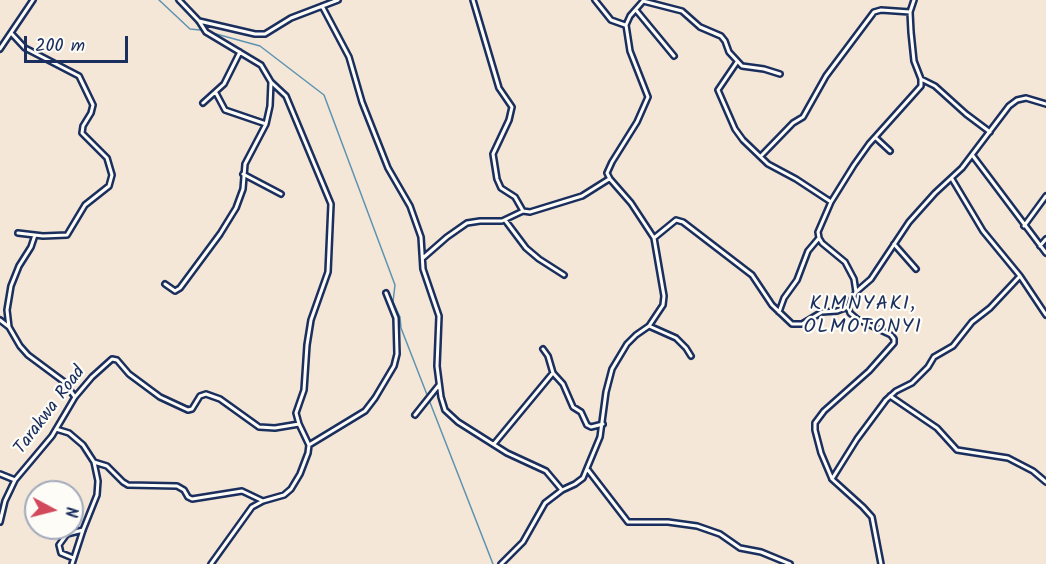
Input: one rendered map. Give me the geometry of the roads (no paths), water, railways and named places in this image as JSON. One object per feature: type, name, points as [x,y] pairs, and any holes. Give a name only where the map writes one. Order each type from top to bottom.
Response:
[{"type":"street","points":[[0,49],[33,0]]},
{"type":"street","points":[[179,0],[206,32],[261,65],[282,92],[290,104],[331,204],[328,272],[308,336],[304,390],[296,413],[309,445]]},
{"type":"street","points":[[199,21],[255,34],[265,34],[291,18],[338,0]]},
{"type":"street","points":[[473,0],[499,88],[512,107],[506,127],[494,149],[493,159],[497,178],[501,188],[515,197],[523,211]]},
{"type":"street","points":[[595,0],[611,20],[626,25]]},
{"type":"street","points":[[914,0],[910,12],[917,73],[921,79],[941,90],[966,114],[990,132]]},
{"type":"street","points":[[501,564],[522,542],[545,503],[562,490],[580,481],[588,470],[599,442],[606,392],[612,369],[632,339],[649,326],[659,313],[664,301],[654,238],[632,203],[610,179],[608,173],[612,162],[630,136],[648,98],[630,51],[626,25],[643,1],[682,11],[700,27],[721,36],[729,51],[742,66],[780,74]]},
{"type":"street","points":[[322,6],[349,57],[362,102],[388,168],[413,213],[421,237],[422,259],[439,316],[436,354],[442,404],[452,417],[516,458],[546,471],[562,490]]},
{"type":"street","points":[[636,10],[674,56]]},
{"type":"street","points":[[760,156],[792,123],[803,117],[826,76],[874,12],[881,10],[910,12]]},
{"type":"street","points":[[11,33],[25,48],[79,76],[93,105],[82,133],[107,158],[112,175],[109,186],[86,205],[67,235],[18,233]]},
{"type":"street","points":[[203,103],[224,84],[240,51]]},
{"type":"street","points":[[737,62],[720,85],[718,93],[739,134],[772,167],[796,179],[831,202]]},
{"type":"street","points":[[779,312],[784,298],[797,280],[808,251],[819,238],[821,222],[831,202],[858,159],[919,88],[921,79]]},
{"type":"street","points":[[165,284],[177,290],[214,242],[240,199],[245,164],[266,124],[272,82]]},
{"type":"street","points":[[216,93],[225,110],[266,124]]},
{"type":"street","points":[[654,238],[676,220],[683,222],[752,275],[769,301],[787,322],[797,325],[819,313],[837,311],[848,306],[856,292],[871,279],[922,207],[952,179],[1010,106],[1017,100],[1030,98],[1046,104]]},
{"type":"street","points":[[876,138],[890,151]]},
{"type":"street","points":[[972,156],[1046,253]]},
{"type":"street","points":[[243,174],[281,194]]},
{"type":"street","points":[[422,259],[467,223],[505,220],[523,211],[530,212],[563,203],[582,196],[610,179]]},
{"type":"street","points":[[952,179],[984,231],[1020,276],[1046,315]]},
{"type":"street","points":[[1024,226],[1046,196]]},
{"type":"street","points":[[505,220],[526,248],[564,275]]},
{"type":"street","points":[[9,327],[7,310],[12,286],[19,266],[32,247],[35,235]]},
{"type":"street","points":[[819,238],[849,267],[856,292]]},
{"type":"street","points":[[1040,246],[1046,239]]},
{"type":"street","points":[[894,244],[916,268]]},
{"type":"street","points":[[832,479],[857,439],[890,396],[912,383],[928,367],[932,359],[953,346],[972,322],[990,308],[1020,276]]},
{"type":"street","points":[[211,564],[248,512],[263,501],[284,495],[291,489],[300,474],[309,445],[365,411],[375,398],[394,366],[397,354],[396,318],[386,292]]},
{"type":"street","points":[[848,306],[852,316],[891,335],[894,341],[869,371],[824,411],[815,423],[816,439],[826,470],[832,479],[870,513],[881,564]]},
{"type":"street","points":[[0,320],[9,327],[28,355],[63,381],[75,398]]},
{"type":"street","points":[[649,326],[676,338],[691,356]]},
{"type":"street","points":[[543,349],[548,356],[553,374],[562,384],[573,406],[581,412],[587,425],[591,427],[603,424]]},
{"type":"street","name":"Tarakwa Road","points":[[0,522],[5,501],[15,480],[56,429],[75,398],[98,371],[115,359],[135,379],[160,397],[188,410],[192,409],[200,396],[206,394],[220,399],[259,427],[266,429],[299,424]]},
{"type":"street","points":[[494,444],[553,374]]},
{"type":"street","points":[[415,415],[439,385]]},
{"type":"street","points":[[890,396],[937,428],[957,450],[1008,458],[1033,471],[1046,482]]},
{"type":"street","points":[[56,429],[69,433],[78,440],[94,462],[97,474],[97,495],[84,528]]},
{"type":"street","points":[[94,462],[107,466],[128,485],[177,486],[192,499],[242,491],[263,501]]},
{"type":"street","points":[[588,470],[628,522],[668,522],[697,526],[720,534],[740,548],[761,552],[790,564]]},
{"type":"street","points":[[0,474],[15,480]]},
{"type":"street","points":[[63,540],[59,545],[61,553],[73,558]]},
{"type":"street","points":[[72,564],[79,540]]},
{"type":"waterway","points":[[159,0],[190,29],[200,30]]},
{"type":"waterway","points":[[209,32],[260,46],[324,95],[395,285],[393,302],[400,317],[401,328],[493,564]]},
{"type":"district","name":"KIMNYAKI, OLMOTONYI","points":[[863,318]]}]
